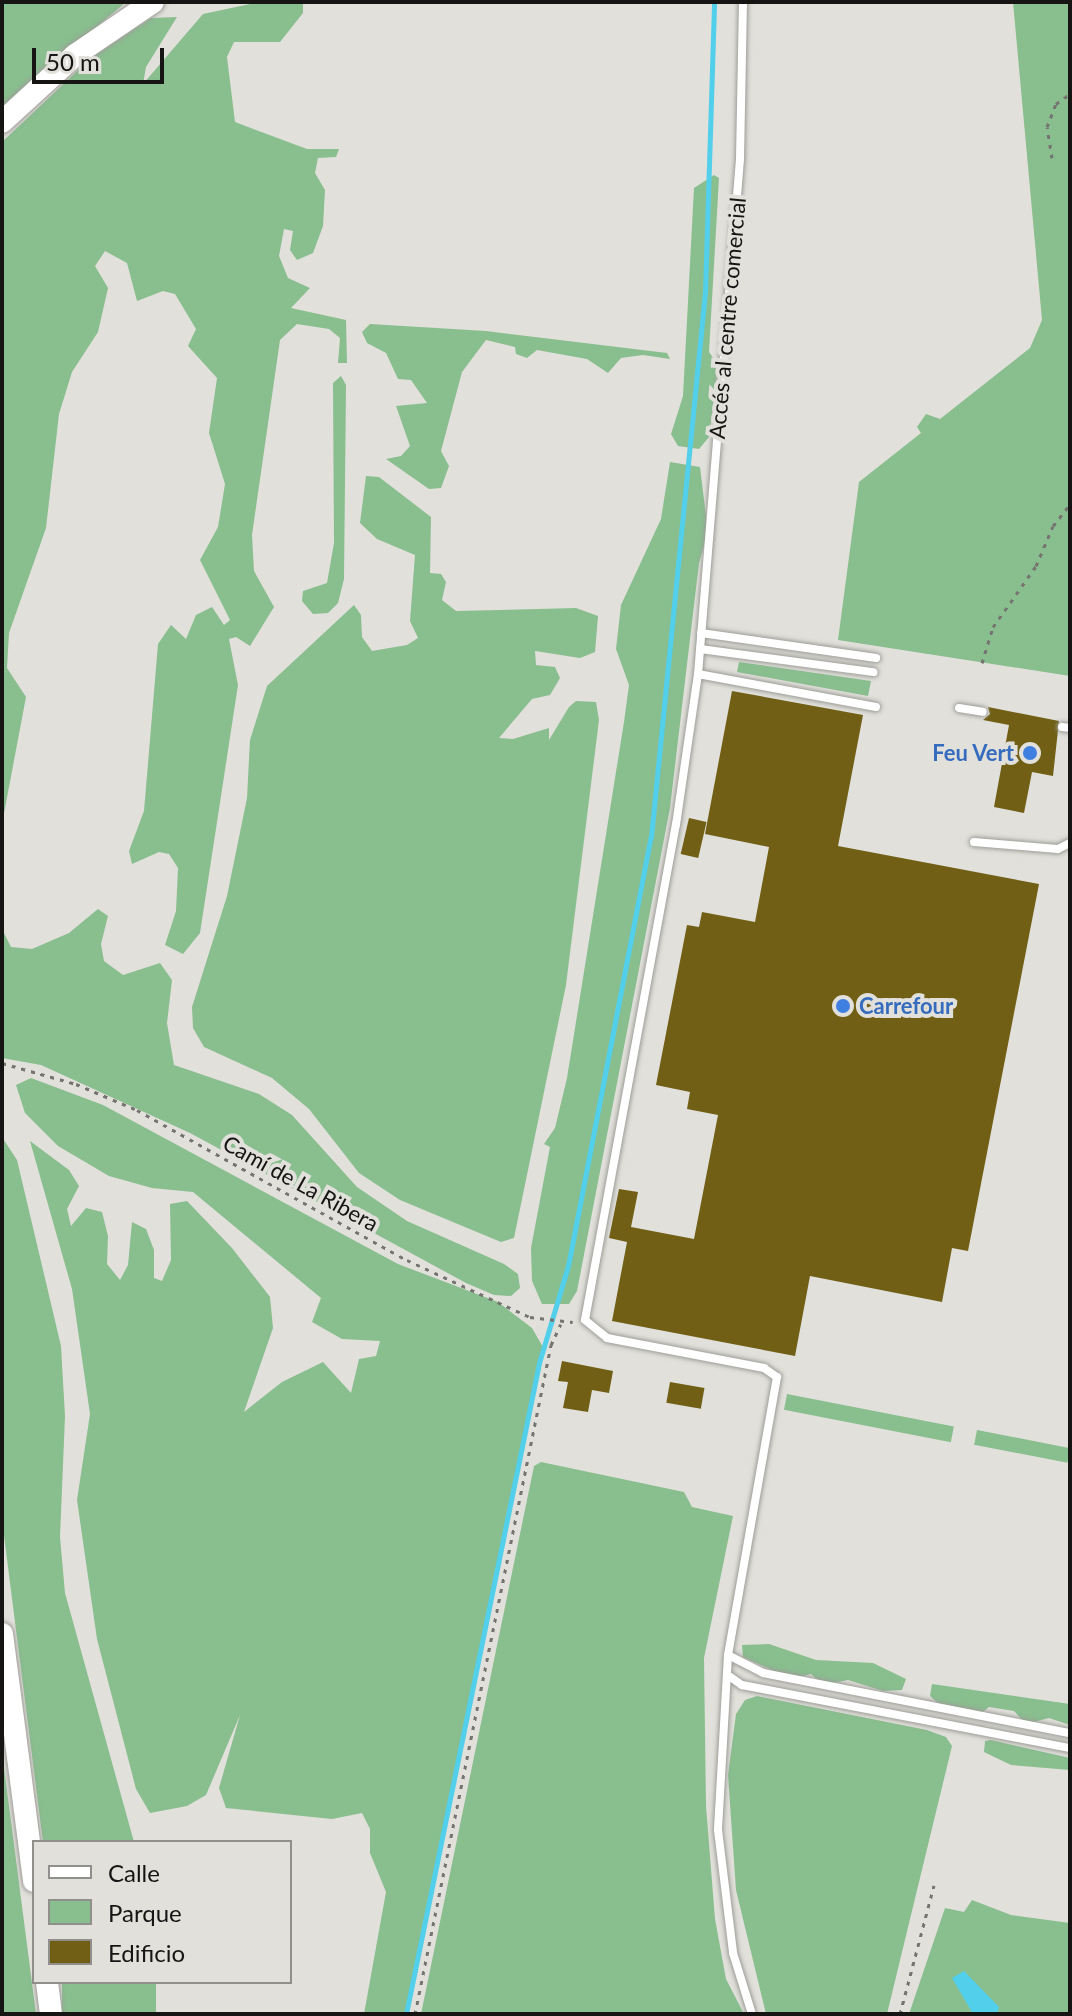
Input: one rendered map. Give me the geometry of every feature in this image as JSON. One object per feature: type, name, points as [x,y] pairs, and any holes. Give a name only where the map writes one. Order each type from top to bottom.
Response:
[{"type":"main road","points":[[2,122],[75,55],[153,2]]},
{"type":"main road","points":[[2,1634],[32,1866]]},
{"type":"main road","points":[[47,1984],[51,2014]]},
{"type":"lane","name":"Accés al centre comercial","points":[[585,1320],[676,824],[698,674],[740,159],[743,2]]},
{"type":"lane","points":[[701,633],[876,658]]},
{"type":"lane","points":[[700,649],[873,672]]},
{"type":"lane","points":[[698,674],[876,707]]},
{"type":"lane","points":[[959,708],[983,712]]},
{"type":"lane","points":[[974,842],[1058,849],[1070,843]]},
{"type":"lane","points":[[585,1320],[607,1338],[764,1368],[777,1377],[728,1655],[718,1830],[733,1953],[752,2014]]},
{"type":"lane","points":[[728,1655],[763,1673],[1070,1733]]},
{"type":"lane","points":[[729,1676],[742,1685],[1070,1748]]},
{"type":"path","points":[[1052,158],[1047,127],[1056,104],[1070,94]]},
{"type":"path","points":[[982,663],[993,627],[1036,566],[1053,526],[1070,504]]},
{"type":"path","name":"Camí de La Ribera","points":[[2,1063],[76,1084],[137,1110],[407,1260],[530,1317],[561,1324],[585,1320]]},
{"type":"path","points":[[415,2014],[551,1345],[561,1324]]},
{"type":"path","points":[[900,2014],[934,1885]]},
{"type":"green space","points":[[2,2],[126,2],[2,107]]},
{"type":"green space","points":[[259,2],[303,2],[303,13],[280,42],[234,42],[227,57],[235,122],[307,149],[339,149],[336,157],[318,158],[315,173],[325,190],[323,226],[313,253],[297,260],[290,250],[293,231],[284,229],[279,256],[288,278],[310,288],[291,308],[346,320],[347,363],[338,363],[340,338],[329,329],[297,324],[280,340],[252,535],[254,571],[274,607],[250,646],[236,637],[229,639],[238,685],[200,933],[183,954],[165,945],[176,911],[178,868],[169,854],[159,852],[132,864],[129,851],[144,811],[158,644],[171,625],[186,639],[196,615],[212,607],[224,625],[230,620],[200,560],[218,527],[225,484],[209,433],[217,378],[188,346],[196,329],[175,294],[163,291],[137,301],[127,263],[105,251],[95,266],[108,288],[98,332],[72,372],[59,414],[46,528],[9,633],[7,668],[26,697],[2,824],[2,142],[91,58],[151,18],[177,17],[146,67],[143,84],[203,14]]},
{"type":"green space","points":[[1013,2],[1070,2],[1070,676],[838,640],[859,482],[921,433],[917,427],[926,414],[940,419],[1030,348],[1042,320]]},
{"type":"green space","points":[[714,175],[719,178],[709,352],[718,365],[709,437],[699,449],[678,446],[671,434],[683,396],[694,188]]},
{"type":"green space","points":[[370,324],[486,331],[667,353],[670,359],[643,355],[621,358],[608,373],[587,359],[537,350],[527,358],[516,354],[515,347],[486,340],[462,372],[441,451],[449,466],[441,488],[429,489],[386,459],[401,456],[410,446],[396,406],[427,403],[411,380],[398,379],[386,353],[367,343],[362,332]]},
{"type":"green space","points":[[341,376],[346,385],[344,579],[338,603],[328,613],[313,614],[302,601],[303,591],[327,583],[334,543],[333,383]]},
{"type":"green space","points":[[670,462],[700,467],[708,532],[699,563],[670,808],[577,1291],[569,1304],[542,1304],[532,1281],[531,1248],[550,1147],[544,1144],[555,1128],[567,1078],[624,722],[629,685],[616,649],[621,605],[661,519]]},
{"type":"green space","points":[[366,476],[379,477],[431,517],[430,573],[441,574],[446,582],[442,600],[456,611],[576,608],[598,616],[595,652],[580,658],[535,651],[536,665],[555,667],[560,678],[550,695],[532,699],[499,738],[513,739],[549,728],[549,740],[576,701],[596,702],[599,720],[566,985],[514,1238],[501,1242],[400,1200],[359,1173],[309,1109],[272,1078],[204,1047],[193,1028],[192,1007],[227,896],[247,798],[250,740],[267,686],[354,605],[361,615],[362,637],[372,651],[407,645],[418,638],[410,621],[415,555],[377,539],[360,523]]},
{"type":"green space","points":[[739,662],[871,681],[868,696],[737,672]]},
{"type":"green space","points":[[98,909],[108,916],[101,944],[104,961],[123,975],[160,963],[172,980],[167,1023],[174,1065],[259,1094],[292,1115],[357,1187],[407,1221],[504,1264],[518,1274],[520,1288],[511,1296],[494,1295],[466,1283],[190,1133],[41,1065],[2,1058],[2,929],[11,947],[32,949],[69,933]]},
{"type":"green space","points":[[31,1078],[103,1105],[398,1264],[498,1302],[532,1328],[543,1347],[406,2014],[364,2014],[386,1892],[370,1853],[370,1829],[362,1813],[332,1819],[226,1808],[219,1788],[240,1715],[206,1795],[187,1806],[150,1813],[136,1789],[97,1639],[77,1500],[90,1414],[72,1289],[30,1141],[69,1170],[79,1186],[67,1209],[71,1226],[86,1208],[102,1212],[108,1236],[107,1264],[120,1280],[128,1265],[132,1222],[146,1229],[154,1250],[154,1278],[162,1281],[171,1260],[170,1204],[187,1201],[232,1248],[270,1297],[273,1328],[244,1412],[282,1382],[323,1362],[351,1393],[359,1359],[376,1356],[380,1341],[342,1339],[312,1322],[321,1298],[193,1192],[152,1188],[109,1176],[58,1146],[25,1113],[16,1085]]},
{"type":"green space","points":[[2,1137],[17,1160],[61,1346],[65,1416],[60,1537],[65,1593],[133,1840],[43,1840],[2,1520]]},
{"type":"green space","points":[[787,1394],[954,1426],[951,1442],[784,1410]]},
{"type":"green space","points":[[977,1430],[1070,1448],[1067,1463],[974,1445]]},
{"type":"green space","points":[[541,1462],[684,1492],[692,1507],[733,1516],[704,1658],[706,1806],[715,1919],[726,1979],[744,2014],[421,2014],[534,1466]]},
{"type":"green space","points":[[769,1644],[816,1660],[873,1663],[906,1679],[902,1690],[883,1691],[848,1680],[823,1685],[811,1674],[792,1679],[743,1657],[742,1645]]},
{"type":"green space","points":[[932,1684],[1070,1704],[1070,1725],[1049,1718],[1026,1724],[1014,1711],[989,1707],[979,1715],[944,1708],[930,1696]]},
{"type":"green space","points":[[757,1696],[927,1730],[946,1737],[952,1746],[887,2014],[766,2014],[736,1890],[728,1775],[736,1714],[745,1700]]},
{"type":"green space","points":[[985,1741],[1070,1758],[1070,1770],[1011,1765],[984,1752]]},
{"type":"green space","points":[[2,1752],[36,2014],[2,2014]]},
{"type":"green space","points":[[972,1900],[1011,1915],[1070,1923],[1070,2014],[909,2014],[945,1908],[964,1912]]},
{"type":"green space","points":[[62,1984],[156,1984],[156,2014],[62,2014]]},
{"type":"water","points":[[964,1971],[999,2007],[997,2014],[973,2014],[952,1978]]},
{"type":"building","name":"Carrefour","points":[[732,691],[863,715],[838,846],[1039,884],[968,1251],[952,1248],[942,1302],[810,1276],[795,1356],[612,1321],[627,1242],[609,1238],[619,1189],[638,1192],[631,1227],[694,1239],[718,1115],[687,1109],[690,1092],[656,1085],[687,925],[699,927],[702,912],[755,922],[769,847],[705,834]]},
{"type":"building","name":"Feu Vert","points":[[988,707],[1059,721],[1053,776],[1032,772],[1024,813],[994,807],[1009,725],[983,720],[990,714]]},
{"type":"building","points":[[689,818],[707,822],[698,858],[681,854]]},
{"type":"building","points":[[562,1361],[613,1371],[609,1393],[592,1390],[588,1412],[563,1408],[568,1382],[558,1381]]},
{"type":"building","points":[[670,1382],[704,1388],[701,1409],[666,1403]]},
{"type":"waterway","points":[[406,2014],[539,1363],[568,1266],[651,837],[705,292],[714,2]]},
{"type":"place","name":"Feu Vert","points":[[1030,753]]},
{"type":"place","name":"Carrefour","points":[[843,1006]]}]
